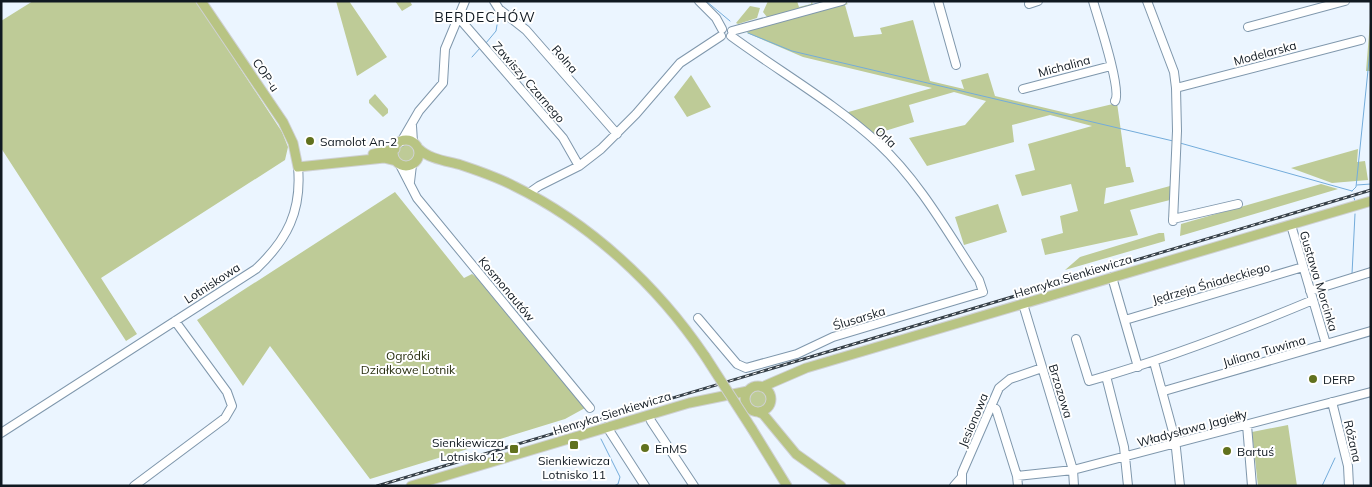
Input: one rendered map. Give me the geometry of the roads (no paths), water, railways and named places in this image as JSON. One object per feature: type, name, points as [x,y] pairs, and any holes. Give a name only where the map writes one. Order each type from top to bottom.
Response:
[{"type":"main road","name":"COP-u","points":[[201,1],[283,122],[293,143],[298,164]]},
{"type":"main road","points":[[398,145],[398,163]]},
{"type":"main road","points":[[298,164],[371,154],[398,145],[416,146],[437,159],[486,173],[542,201],[600,243],[645,282],[675,315],[705,356],[787,486]]},
{"type":"main road","points":[[414,163],[416,146]]},
{"type":"main road","points":[[298,164],[384,158],[398,163],[414,163],[437,159]]},
{"type":"main road","name":"Henryka Sienkiewicza","points":[[762,387],[806,368],[1371,201]]},
{"type":"main road","points":[[777,431],[769,407],[770,396],[783,378]]},
{"type":"main road","points":[[746,403],[748,391],[753,388],[762,387],[770,396]]},
{"type":"main road","name":"Henryka Sienkiewicza","points":[[411,486],[706,398],[748,391]]},
{"type":"main road","points":[[728,395],[746,403],[752,410],[758,412],[808,464],[840,486]]},
{"type":"main road","points":[[758,412],[769,407]]},
{"type":"street","points":[[398,145],[419,111],[443,83],[443,58],[465,1]]},
{"type":"street","name":"Rolna","points":[[494,1],[499,9],[526,30],[617,134]]},
{"type":"street","points":[[699,1],[716,18],[726,39],[731,33],[748,26],[842,1]]},
{"type":"street","points":[[938,1],[956,65]]},
{"type":"street","points":[[1029,4],[1038,1]]},
{"type":"street","name":"Michalina","points":[[1093,1],[1111,66],[1117,96],[1115,101]]},
{"type":"street","points":[[1147,1],[1174,72],[1176,88],[1177,131],[1173,220],[1238,204]]},
{"type":"street","points":[[1248,27],[1345,1]]},
{"type":"street","name":"Zawiszy Czarnego","points":[[458,17],[552,125],[579,166]]},
{"type":"street","points":[[745,46],[742,36],[748,26]]},
{"type":"street","points":[[528,194],[579,166],[617,134],[680,62],[722,32]]},
{"type":"street","name":"Orla","points":[[731,33],[745,46],[841,112],[879,144],[916,184],[979,280],[983,292]]},
{"type":"street","name":"Modelarska","points":[[1176,88],[1361,40]]},
{"type":"street","name":"Michalina","points":[[1023,89],[1111,66]]},
{"type":"street","points":[[411,124],[416,146]]},
{"type":"street","name":"Kosmonautów","points":[[398,163],[417,198],[590,408]]},
{"type":"street","points":[[410,184],[414,163]]},
{"type":"street","name":"Lotniskowa","points":[[1,433],[256,269],[275,251],[295,213],[299,192],[298,164]]},
{"type":"street","points":[[542,201],[541,193],[544,184]]},
{"type":"street","name":"Gustawa Morcinka","points":[[1291,225],[1326,344]]},
{"type":"street","name":"Jędrzeja Śniadeckiego","points":[[1125,320],[1303,268]]},
{"type":"street","points":[[1310,291],[1371,272]]},
{"type":"street","points":[[1112,277],[1138,367]]},
{"type":"street","name":"Ślusarska","points":[[698,318],[743,368],[797,354],[833,337],[983,292]]},
{"type":"street","points":[[1076,339],[1089,382],[1154,362],[1230,335],[1313,300]]},
{"type":"street","name":"Brzozowa","points":[[1023,304],[1073,470],[1074,486]]},
{"type":"street","points":[[134,486],[225,418],[232,406],[227,392],[175,321]]},
{"type":"street","name":"Juliana Tuwima","points":[[1164,391],[1371,331]]},
{"type":"street","points":[[1154,362],[1164,391],[1176,444],[1180,486]]},
{"type":"street","name":"Jesionowa","points":[[954,486],[962,482],[991,406],[1003,382],[1042,368]]},
{"type":"street","points":[[1106,376],[1126,457],[1128,486]]},
{"type":"street","name":"Władysława Jagiełły","points":[[1017,476],[1073,470],[1371,392]]},
{"type":"street","name":"Różana","points":[[1332,402],[1348,466],[1349,486]]},
{"type":"street","points":[[991,406],[996,409],[1017,476],[1018,486]]},
{"type":"street","points":[[649,415],[651,421],[694,486]]},
{"type":"street","points":[[1247,425],[1252,486]]},
{"type":"street","points":[[607,427],[645,486]]},
{"type":"waterway","points":[[706,1],[730,21]]},
{"type":"waterway","points":[[486,43],[496,31],[497,25]]},
{"type":"waterway","points":[[748,33],[792,51],[1173,141]]},
{"type":"waterway","points":[[1352,191],[1356,187],[1371,41]]},
{"type":"waterway","points":[[472,57],[481,47]]},
{"type":"waterway","points":[[1180,143],[1352,191]]},
{"type":"waterway","points":[[1357,185],[1371,184]]},
{"type":"waterway","points":[[1352,274],[1355,214]]},
{"type":"waterway","points":[[601,439],[620,477],[618,484],[614,486]]},
{"type":"waterway","points":[[1322,486],[1335,458]]},
{"type":"railway","points":[[377,486],[1371,190]]},
{"type":"place","name":"Samolot An-2","points":[[310,141]]},
{"type":"place","name":"DERP","points":[[1313,379]]},
{"type":"place","name":"Sienkiewicza Lotnisko 11","points":[[574,445]]},
{"type":"place","name":"EnMS","points":[[645,448]]},
{"type":"place","name":"Sienkiewicza Lotnisko 12","points":[[514,449]]},
{"type":"place","name":"Bartuś","points":[[1227,451]]},
{"type":"district","name":"BERDECHÓW","points":[[485,17]]},
{"type":"park label","name":"Ogródki Działkowe Lotnik","points":[[408,362]]}]
